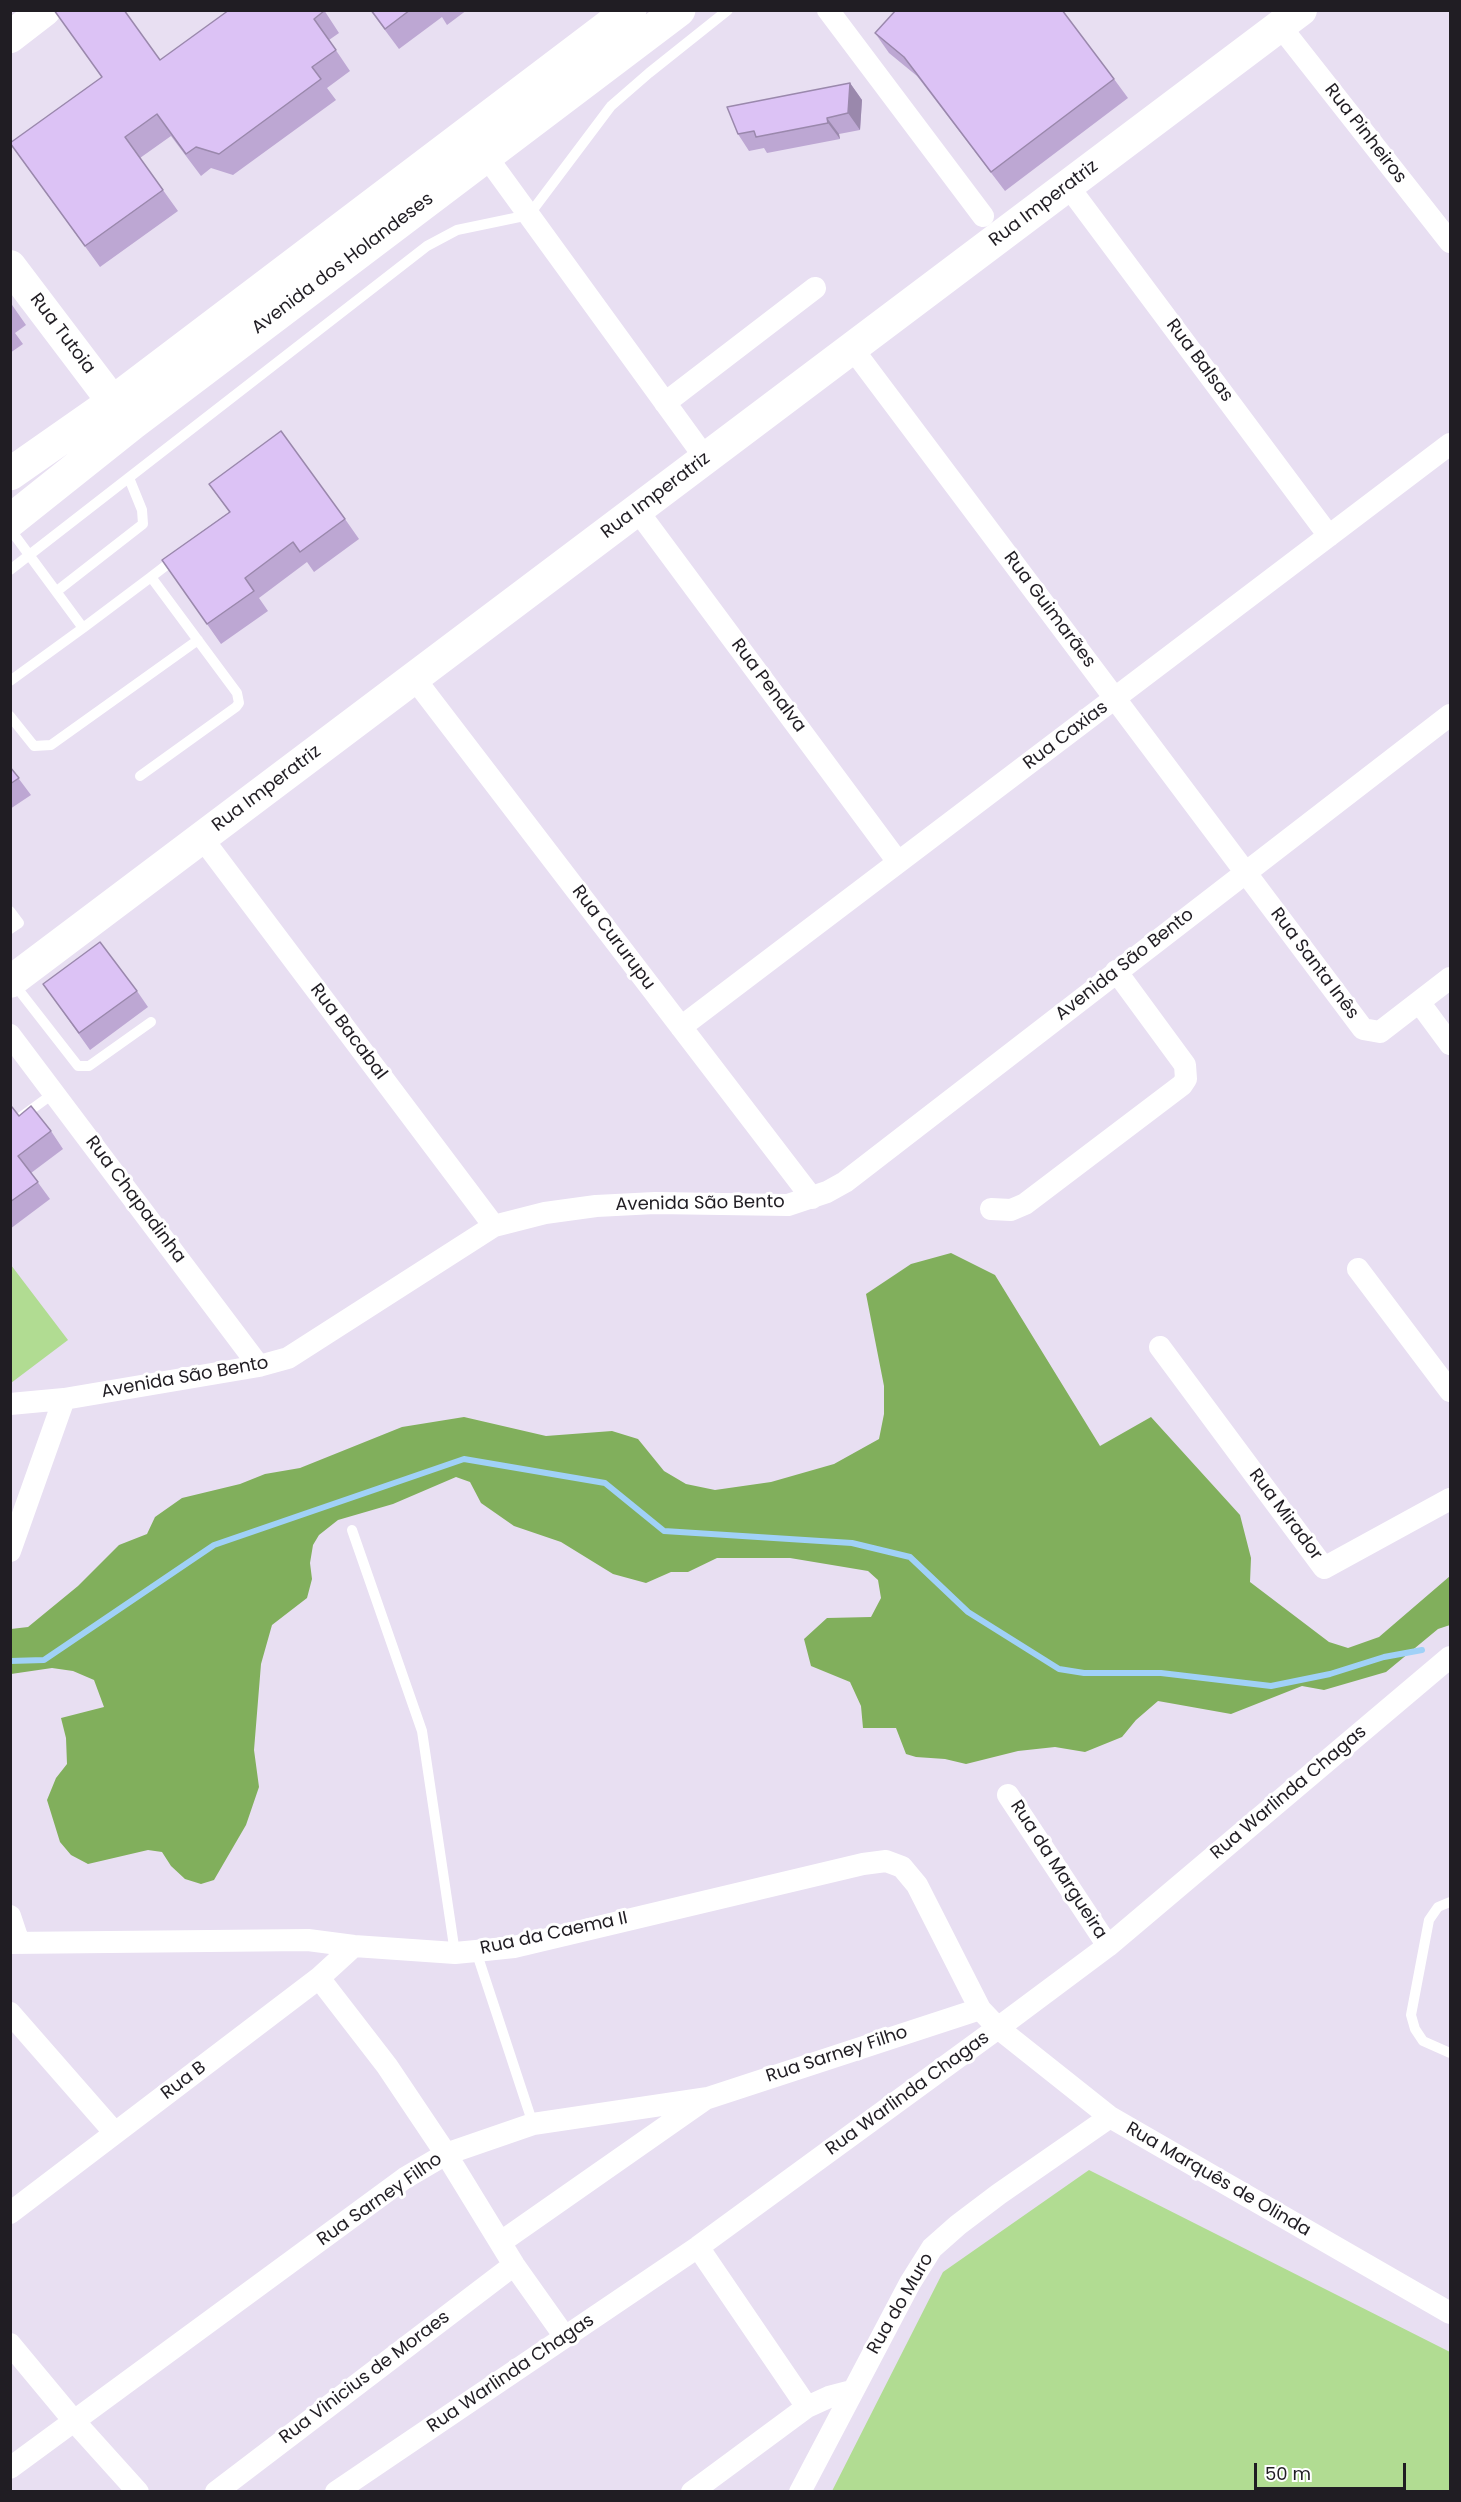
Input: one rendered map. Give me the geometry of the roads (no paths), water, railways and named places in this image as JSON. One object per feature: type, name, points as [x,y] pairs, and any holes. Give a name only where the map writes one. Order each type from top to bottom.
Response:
[{"type":"main road","name":"Avenida dos Holandeses","points":[[10,474],[113,402],[630,10]]},
{"type":"main road","name":"Avenida dos Holandeses","points":[[10,521],[133,423],[679,10]]},
{"type":"street","points":[[10,37],[45,10]]},
{"type":"street","points":[[828,10],[983,216]]},
{"type":"street","name":"Rua Imperatriz","points":[[11,982],[1290,18]]},
{"type":"street","name":"Rua Pinheiros","points":[[1290,18],[1450,242]]},
{"type":"street","points":[[486,156],[706,459]]},
{"type":"street","name":"Rua Balsas","points":[[1068,186],[1329,536]]},
{"type":"street","name":"Rua Tutoia","points":[[10,266],[113,402]]},
{"type":"street","points":[[665,403],[815,288]]},
{"type":"street","name":"Rua Guimarães","points":[[852,348],[1245,871]]},
{"type":"street","name":"Rua Caxias","points":[[681,1027],[1450,444]]},
{"type":"street","name":"Rua Penalva","points":[[637,510],[898,862]]},
{"type":"street","name":"Rua Cururupu","points":[[414,678],[812,1198]]},
{"type":"street","name":"Avenida São Bento","points":[[10,1404],[64,1399],[259,1366],[288,1358],[494,1226],[545,1213],[596,1206],[655,1203],[788,1205],[812,1198],[845,1182],[1450,715]]},
{"type":"street","name":"Rua Bacabal","points":[[202,838],[494,1226]]},
{"type":"street","name":"Rua Santa Inês","points":[[1245,871],[1363,1029],[1380,1032],[1450,978]]},
{"type":"street","points":[[991,1209],[1011,1210],[1025,1204],[1182,1085],[1186,1079],[1185,1065],[1116,971]]},
{"type":"street","points":[[1419,1002],[1450,1044]]},
{"type":"street","name":"Rua Chapadinha","points":[[10,1035],[259,1366]]},
{"type":"street","points":[[1358,1269],[1450,1391]]},
{"type":"street","name":"Rua Mirador","points":[[1160,1347],[1324,1568],[1450,1499]]},
{"type":"street","points":[[10,1551],[64,1399]]},
{"type":"street","name":"Rua Warlinda Chagas","points":[[336,2492],[698,2247],[1108,1946],[1450,1657]]},
{"type":"street","name":"Rua da Margueira","points":[[1008,1795],[1108,1946]]},
{"type":"street","name":"Rua da Caema II","points":[[15,1943],[308,1940],[354,1946],[466,1952],[514,1947],[863,1864],[886,1861],[902,1867],[917,1885],[980,2009],[998,2028]]},
{"type":"street","points":[[10,1916],[15,1943]]},
{"type":"street","name":"Rua B","points":[[10,2213],[319,1978],[354,1946]]},
{"type":"street","points":[[319,1978],[387,2066],[446,2154],[514,2265],[565,2337]]},
{"type":"street","name":"Rua Sarney Filho","points":[[10,2468],[405,2178],[446,2154],[533,2124],[708,2098],[980,2009]]},
{"type":"street","points":[[10,2013],[116,2133]]},
{"type":"street","name":"Rua Marquês de Olinda","points":[[998,2028],[1110,2117],[1450,2313]]},
{"type":"street","points":[[501,2242],[708,2098]]},
{"type":"street","name":"Rua do Muro","points":[[800,2492],[910,2283],[932,2248],[991,2200],[1110,2117]]},
{"type":"street","points":[[698,2247],[807,2407]]},
{"type":"street","name":"Rua Vinicius de Moraes","points":[[216,2492],[514,2265]]},
{"type":"street","points":[[10,2344],[74,2421],[138,2492]]},
{"type":"street","points":[[692,2492],[807,2407],[829,2397],[852,2391]]},
{"type":"lane","points":[[10,570],[427,246],[456,230],[529,215],[611,106],[728,10]]},
{"type":"lane","points":[[57,591],[143,524],[142,510],[129,478]]},
{"type":"lane","points":[[10,529],[83,627]]},
{"type":"lane","points":[[10,681],[188,548]]},
{"type":"lane","points":[[140,776],[239,703],[237,693],[151,577]]},
{"type":"lane","points":[[10,716],[34,746],[51,745],[198,640]]},
{"type":"lane","points":[[10,911],[19,923],[10,929]]},
{"type":"lane","points":[[11,982],[78,1066],[89,1066],[151,1022]]},
{"type":"lane","points":[[10,1125],[54,1093]]},
{"type":"lane","points":[[352,1530],[422,1731],[466,1952],[533,2124]]},
{"type":"lane","points":[[1450,1902],[1438,1907],[1429,1920],[1412,2015],[1415,2029],[1423,2041],[1450,2053]]},
{"type":"waterway","points":[[10,1661],[44,1660],[214,1545],[464,1459],[605,1483],[664,1531],[852,1543],[910,1557],[968,1612],[1059,1669],[1084,1673],[1161,1673],[1271,1686],[1330,1674],[1384,1657],[1422,1650]]}]
